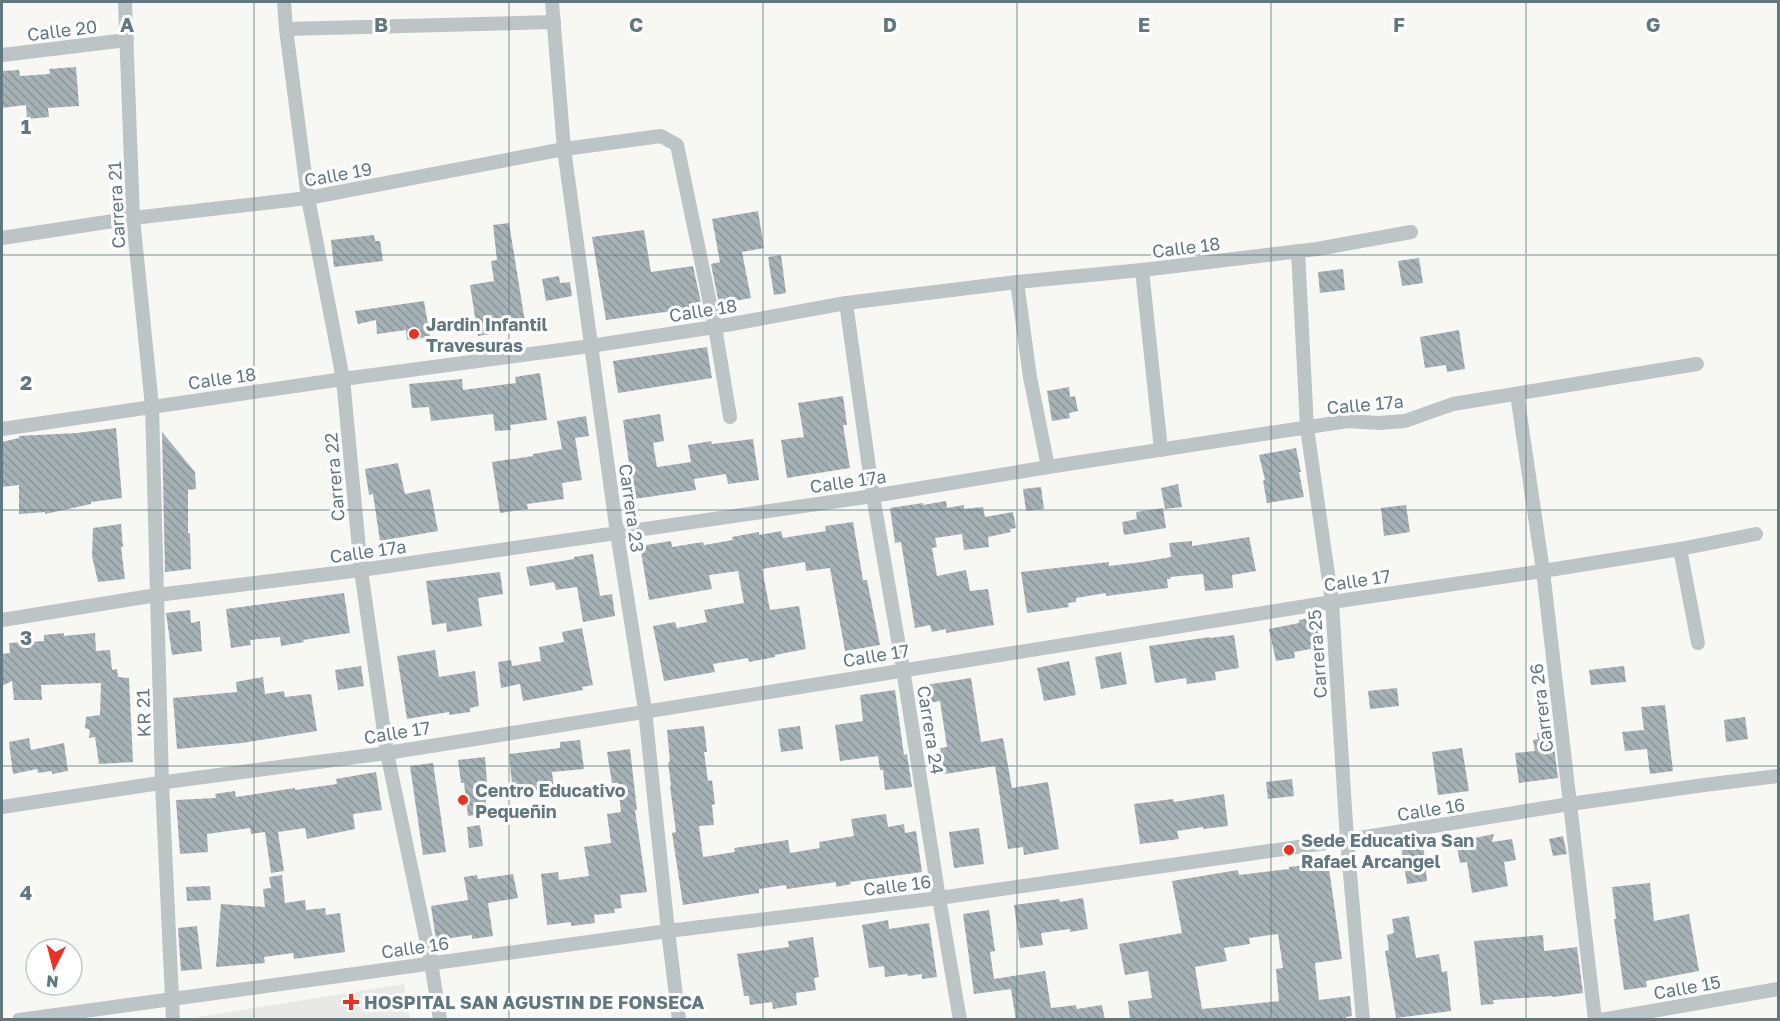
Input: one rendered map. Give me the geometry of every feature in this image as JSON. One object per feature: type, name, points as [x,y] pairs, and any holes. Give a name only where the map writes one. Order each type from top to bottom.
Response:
[{"type":"street","name":"Carrera 21","points":[[125,2],[133,218],[152,406]]},
{"type":"street","name":"Carrera 22","points":[[284,2],[308,198],[343,379],[361,570],[387,753],[432,962],[440,1020]]},
{"type":"street","name":"Carrera 23","points":[[552,2],[564,149],[590,346],[645,710],[679,1020]]},
{"type":"street","points":[[286,30],[554,22]]},
{"type":"street","name":"Calle 20","points":[[2,55],[127,40]]},
{"type":"street","name":"Calle 19","points":[[2,238],[133,218],[308,198],[564,149],[661,136],[677,145],[715,327]]},
{"type":"street","name":"Calle 18","points":[[2,429],[343,379],[590,346],[715,327],[846,303],[1317,249],[1411,232]]},
{"type":"street","name":"Carrera 25","points":[[1298,250],[1307,428],[1332,602],[1347,840],[1363,1020]]},
{"type":"street","points":[[1142,270],[1161,450]]},
{"type":"street","points":[[1017,282],[1030,377],[1048,467]]},
{"type":"street","name":"Carrera 24","points":[[846,303],[873,496],[960,1020]]},
{"type":"street","points":[[715,327],[730,417]]},
{"type":"street","name":"Calle 17a","points":[[2,620],[157,595],[361,570],[873,496],[1348,421],[1379,423],[1405,421],[1453,404],[1697,364]]},
{"type":"street","name":"Carrera 26","points":[[1517,394],[1544,571],[1595,1020]]},
{"type":"street","name":"KR 21","points":[[152,406],[162,783],[173,1020]]},
{"type":"street","name":"Calle 17","points":[[2,807],[387,753],[903,669],[1544,571],[1756,534]]},
{"type":"street","points":[[1680,549],[1698,643]]},
{"type":"street","name":"Calle 16","points":[[19,1020],[432,962],[939,898],[1347,840],[1570,804],[1779,776]]},
{"type":"street","name":"Calle 15","points":[[1601,1020],[1779,989]]},
{"type":"shaded area","name":"HOSPITAL SAN AGUSTIN DE FONSECA","points":[[404,984],[410,1019],[186,1019]]},
{"type":"building","points":[[76,67],[79,106],[48,108],[49,117],[27,119],[26,105],[2,108],[2,71],[19,70],[20,76],[50,74],[49,69]]},
{"type":"building","points":[[758,211],[764,248],[742,252],[751,298],[719,304],[711,264],[720,262],[712,219]]},
{"type":"building","points":[[509,223],[526,328],[478,336],[470,285],[494,281],[491,261],[497,260],[493,225]]},
{"type":"building","points":[[644,230],[651,272],[693,266],[702,307],[606,320],[592,237]]},
{"type":"building","points":[[374,235],[375,241],[380,241],[383,261],[334,267],[331,240]]},
{"type":"building","points":[[781,255],[786,293],[774,295],[768,257]]},
{"type":"building","points":[[1419,258],[1423,283],[1402,286],[1398,261]]},
{"type":"building","points":[[1343,269],[1345,290],[1320,293],[1318,272]]},
{"type":"building","points":[[559,276],[560,283],[570,282],[572,296],[546,301],[542,279]]},
{"type":"building","points":[[424,301],[430,337],[407,340],[406,330],[377,334],[376,320],[358,324],[355,311]]},
{"type":"building","points":[[1459,330],[1465,369],[1447,372],[1446,365],[1425,368],[1420,337]]},
{"type":"building","points":[[707,347],[712,378],[618,393],[613,361]]},
{"type":"building","points":[[540,373],[547,420],[510,425],[511,430],[495,431],[493,414],[431,421],[429,407],[412,408],[409,384],[462,379],[463,390],[516,383],[515,377]]},
{"type":"building","points":[[1069,387],[1070,397],[1075,396],[1078,411],[1069,413],[1070,418],[1052,421],[1047,391]]},
{"type":"building","points":[[843,396],[847,425],[843,425],[850,468],[787,478],[781,440],[804,437],[798,403]]},
{"type":"building","points":[[660,414],[664,441],[653,443],[657,467],[691,462],[688,445],[711,441],[712,444],[753,439],[759,480],[728,484],[726,474],[694,479],[696,490],[634,499],[623,420]]},
{"type":"building","points":[[586,416],[589,436],[575,438],[582,480],[562,483],[564,499],[527,504],[528,509],[500,513],[492,462],[562,449],[557,421]]},
{"type":"building","points":[[116,428],[122,498],[91,502],[91,504],[45,514],[45,512],[19,514],[19,485],[2,487],[2,442],[19,438],[19,436]]},
{"type":"building","points":[[162,432],[195,472],[196,489],[188,490],[191,569],[165,572]]},
{"type":"building","points":[[1296,448],[1304,497],[1267,503],[1263,481],[1265,480],[1259,455]]},
{"type":"building","points":[[398,463],[405,494],[430,489],[438,531],[380,541],[373,494],[369,495],[365,469]]},
{"type":"building","points":[[1178,484],[1182,507],[1165,509],[1161,488]]},
{"type":"building","points":[[1041,487],[1044,509],[1026,511],[1023,489]]},
{"type":"building","points":[[946,501],[947,508],[964,505],[964,509],[983,507],[985,517],[1013,512],[1016,528],[1010,529],[1011,532],[988,537],[989,547],[964,550],[962,534],[935,538],[937,547],[932,548],[937,576],[966,570],[970,591],[988,589],[994,625],[946,633],[946,629],[932,632],[930,625],[915,628],[901,542],[895,543],[890,508]]},
{"type":"building","points":[[1406,505],[1410,532],[1384,536],[1381,508]]},
{"type":"building","points":[[1163,508],[1166,528],[1124,535],[1122,522],[1137,519],[1136,512]]},
{"type":"building","points":[[853,522],[863,580],[867,580],[880,645],[845,651],[830,568],[806,571],[805,562],[762,569],[770,610],[799,606],[806,649],[749,662],[748,658],[713,664],[715,672],[664,681],[653,626],[675,622],[677,628],[707,622],[704,610],[744,603],[738,571],[709,575],[712,589],[649,600],[640,546],[671,541],[672,547],[703,542],[704,545],[733,540],[732,537],[759,532],[759,535],[781,531],[783,538],[826,531],[825,526]]},
{"type":"building","points":[[121,524],[125,579],[98,582],[92,556],[93,528]]},
{"type":"building","points":[[1249,537],[1256,571],[1232,575],[1233,588],[1205,591],[1203,574],[1170,577],[1171,579],[1167,579],[1168,588],[1076,598],[1076,602],[1068,603],[1069,607],[1027,613],[1021,572],[1109,562],[1109,566],[1142,562],[1171,557],[1169,543],[1192,541],[1192,546]]},
{"type":"building","points":[[593,554],[600,596],[612,594],[615,616],[583,622],[577,587],[556,590],[554,582],[530,586],[526,567]]},
{"type":"building","points":[[500,572],[503,594],[478,598],[482,626],[447,632],[446,623],[432,625],[426,581]]},
{"type":"building","points":[[344,593],[350,633],[303,640],[304,642],[281,646],[280,637],[250,640],[251,645],[231,648],[226,609]]},
{"type":"building","points":[[190,610],[191,623],[200,621],[202,651],[172,655],[166,613]]},
{"type":"building","points":[[1315,617],[1321,647],[1294,652],[1295,658],[1276,661],[1269,629]]},
{"type":"building","points":[[582,628],[593,685],[582,687],[583,690],[523,701],[520,684],[501,688],[498,662],[511,660],[512,666],[541,661],[539,647],[564,642],[562,632]]},
{"type":"building","points":[[64,633],[64,636],[95,633],[96,651],[110,650],[112,670],[117,669],[118,677],[129,678],[133,762],[99,764],[95,737],[89,738],[90,730],[85,728],[86,717],[100,715],[101,683],[41,685],[42,700],[14,700],[12,681],[2,686],[2,654],[10,653],[9,643],[44,641],[44,635]]},
{"type":"building","points":[[1234,635],[1239,668],[1215,672],[1216,680],[1187,684],[1186,678],[1155,683],[1149,646]]},
{"type":"building","points":[[435,650],[439,677],[475,671],[479,706],[470,708],[470,712],[449,715],[449,712],[407,719],[397,656]]},
{"type":"building","points":[[1121,652],[1127,684],[1101,689],[1095,657]]},
{"type":"building","points":[[1069,661],[1076,695],[1044,701],[1037,668]]},
{"type":"building","points":[[361,666],[364,686],[338,690],[335,670]]},
{"type":"building","points":[[1624,666],[1626,682],[1591,685],[1589,670]]},
{"type":"building","points":[[263,677],[265,694],[284,691],[285,697],[311,694],[317,731],[242,743],[177,749],[173,698],[237,692],[236,682]]},
{"type":"building","points":[[971,678],[981,742],[1003,738],[1012,788],[1048,782],[1059,849],[1024,855],[1023,847],[1008,849],[995,766],[945,774],[940,748],[947,747],[940,701],[928,703],[925,685]]},
{"type":"building","points":[[1397,688],[1399,706],[1370,709],[1368,691]]},
{"type":"building","points":[[895,690],[904,755],[907,754],[912,787],[885,790],[883,770],[880,770],[878,756],[840,761],[835,725],[863,721],[860,695]]},
{"type":"building","points":[[1665,705],[1673,771],[1650,774],[1647,749],[1625,751],[1622,732],[1644,730],[1641,707]]},
{"type":"building","points":[[1745,717],[1748,739],[1726,742],[1724,720]]},
{"type":"building","points":[[704,726],[707,752],[704,752],[708,781],[712,780],[715,804],[712,805],[714,825],[699,826],[703,857],[735,852],[734,848],[788,840],[790,853],[820,848],[819,842],[854,836],[851,819],[886,814],[888,827],[904,824],[905,833],[916,831],[922,872],[850,882],[851,884],[836,887],[836,882],[787,889],[786,885],[759,889],[759,893],[683,905],[672,833],[676,832],[670,786],[667,730]]},
{"type":"building","points":[[800,726],[803,749],[781,752],[778,729]]},
{"type":"building","points":[[1552,731],[1558,778],[1519,783],[1515,753],[1535,751],[1533,740],[1538,739],[1537,733]]},
{"type":"building","points":[[29,738],[31,750],[64,743],[68,771],[52,774],[52,771],[38,773],[37,769],[13,774],[9,742]]},
{"type":"building","points":[[580,740],[584,769],[552,772],[554,789],[513,794],[509,754],[560,748],[560,742]]},
{"type":"building","points":[[1462,748],[1469,791],[1438,795],[1432,752]]},
{"type":"building","points":[[630,749],[637,810],[635,810],[647,892],[620,895],[622,908],[614,909],[615,913],[594,915],[595,923],[571,926],[571,922],[547,925],[541,874],[558,872],[559,880],[589,876],[584,847],[611,843],[607,814],[621,812],[618,783],[612,783],[607,752]]},
{"type":"building","points":[[485,757],[487,813],[468,816],[464,783],[461,783],[458,760]]},
{"type":"building","points":[[433,763],[446,852],[423,855],[410,766]]},
{"type":"building","points":[[376,772],[382,810],[353,814],[355,829],[307,839],[305,828],[278,832],[284,871],[271,873],[265,832],[251,834],[250,828],[207,834],[208,852],[180,854],[176,800],[216,798],[215,794],[235,791],[236,797],[295,788],[295,790],[337,784],[336,779]]},
{"type":"building","points":[[1292,779],[1294,796],[1268,799],[1266,782]]},
{"type":"building","points":[[1224,794],[1228,826],[1177,831],[1179,839],[1140,844],[1134,804],[1173,799],[1174,802]]},
{"type":"building","points":[[480,825],[483,846],[469,848],[467,827]]},
{"type":"building","points":[[979,828],[984,864],[954,868],[949,832]]},
{"type":"building","points":[[1494,834],[1492,842],[1512,839],[1516,860],[1504,862],[1508,886],[1472,893],[1467,862],[1460,863],[1457,847],[1472,849],[1470,839]]},
{"type":"building","points":[[1563,836],[1567,854],[1553,856],[1549,839]]},
{"type":"building","points":[[1423,842],[1427,881],[1407,884],[1401,845]]},
{"type":"building","points":[[1328,862],[1342,959],[1315,963],[1319,1000],[1350,996],[1352,1016],[1346,1017],[1346,1020],[1130,1020],[1128,1001],[1152,998],[1148,971],[1125,975],[1119,944],[1182,933],[1172,881],[1238,870],[1239,875],[1289,869],[1289,867]],"holes":[[[1278,934],[1283,968],[1276,969],[1279,1001],[1202,1009],[1195,967],[1227,961],[1224,948],[1250,944],[1249,938]]]},
{"type":"building","points":[[513,874],[518,898],[488,903],[493,936],[472,939],[472,935],[436,940],[431,906],[468,900],[464,877],[477,875],[478,879]]},
{"type":"building","points":[[282,875],[285,903],[305,900],[306,910],[325,908],[326,915],[340,913],[345,952],[294,959],[293,953],[264,957],[265,963],[216,967],[221,904],[265,907],[263,889],[271,888],[269,877]]},
{"type":"building","points":[[1650,883],[1654,921],[1689,914],[1699,971],[1646,981],[1647,987],[1624,990],[1612,887]]},
{"type":"building","points":[[210,886],[211,900],[187,901],[186,887]]},
{"type":"building","points":[[1083,898],[1088,929],[1041,933],[1043,945],[1020,948],[1014,905]]},
{"type":"building","points":[[989,910],[995,951],[990,952],[994,979],[1045,971],[1051,1008],[1076,1005],[1077,1009],[1102,1005],[1105,1020],[1016,1020],[1011,989],[974,994],[963,914]]},
{"type":"building","points":[[1409,916],[1416,958],[1439,954],[1442,972],[1447,971],[1451,1011],[1396,1018],[1385,951],[1389,950],[1387,935],[1394,933],[1392,919]]},
{"type":"building","points":[[888,920],[889,929],[929,923],[937,977],[922,979],[922,974],[908,976],[907,974],[885,977],[884,966],[869,968],[862,925]]},
{"type":"building","points":[[197,926],[202,969],[181,971],[178,928]]},
{"type":"building","points":[[1543,935],[1544,951],[1577,947],[1583,993],[1493,1000],[1494,1004],[1481,1005],[1474,941]]},
{"type":"building","points":[[813,937],[819,977],[814,978],[816,990],[796,993],[797,1005],[773,1009],[772,1002],[750,1005],[749,996],[744,996],[737,954],[789,947],[788,941]]},
{"type":"place","name":"Jardin Infantil Travesuras","points":[[414,334]]},
{"type":"place","name":"Centro Educativo Pequeñin","points":[[463,800]]},
{"type":"place","name":"Sede Educativa San Rafael Arcangel","points":[[1289,850]]},
{"type":"place","name":"HOSPITAL SAN AGUSTIN DE FONSECA","points":[[351,1002]]}]
